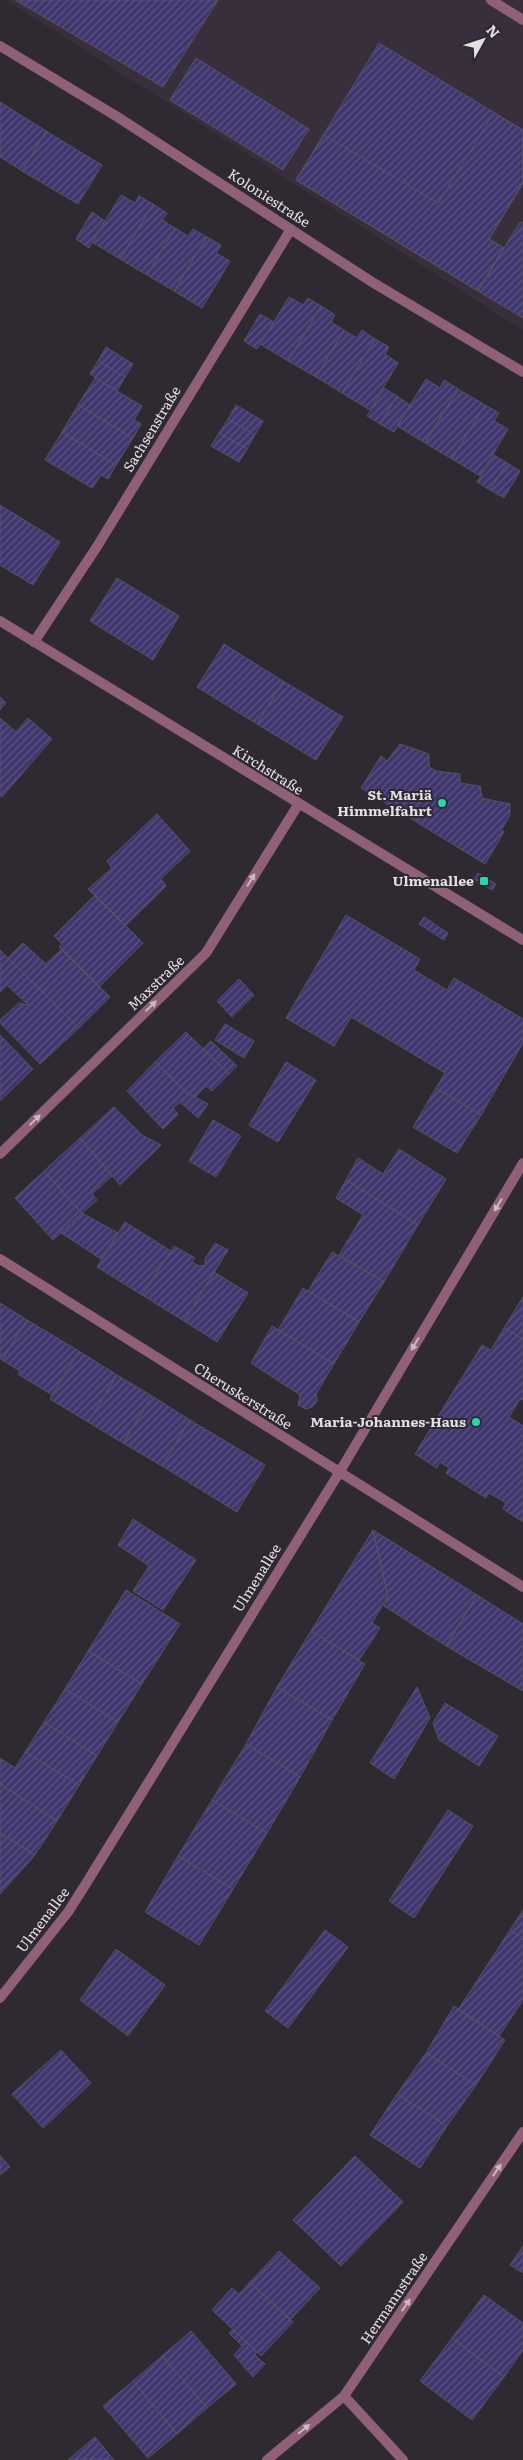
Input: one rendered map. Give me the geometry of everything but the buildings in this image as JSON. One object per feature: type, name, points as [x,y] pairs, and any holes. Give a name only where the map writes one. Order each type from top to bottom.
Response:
[{"type":"street","points":[[491,0],[523,20]]},
{"type":"street","name":"Koloniestraße","points":[[0,46],[116,116],[372,282],[523,372]]},
{"type":"street","name":"Sachsenstraße","points":[[34,642],[98,545],[291,229]]},
{"type":"street","name":"Kirchstraße","points":[[0,621],[298,805],[523,940]]},
{"type":"street","name":"Maxstraße","points":[[0,1154],[206,953],[298,805]]},
{"type":"street","name":"Ulmenallee","points":[[0,1998],[68,1912],[339,1473],[523,1163]]},
{"type":"street","name":"Cheruskerstraße","points":[[0,1259],[523,1587]]},
{"type":"street","name":"Hermannstraße","points":[[267,2460],[344,2396],[523,2132]]},
{"type":"street","points":[[344,2396],[403,2460]]},
{"type":"shaded area","points":[[6,0],[523,0],[523,330]]},
{"type":"place","name":"St. Mariä Himmelfahrt","points":[[442,803]]},
{"type":"place","name":"Ulmenallee","points":[[484,881]]},
{"type":"place","name":"Maria-Johannes-Haus","points":[[476,1422]]}]
